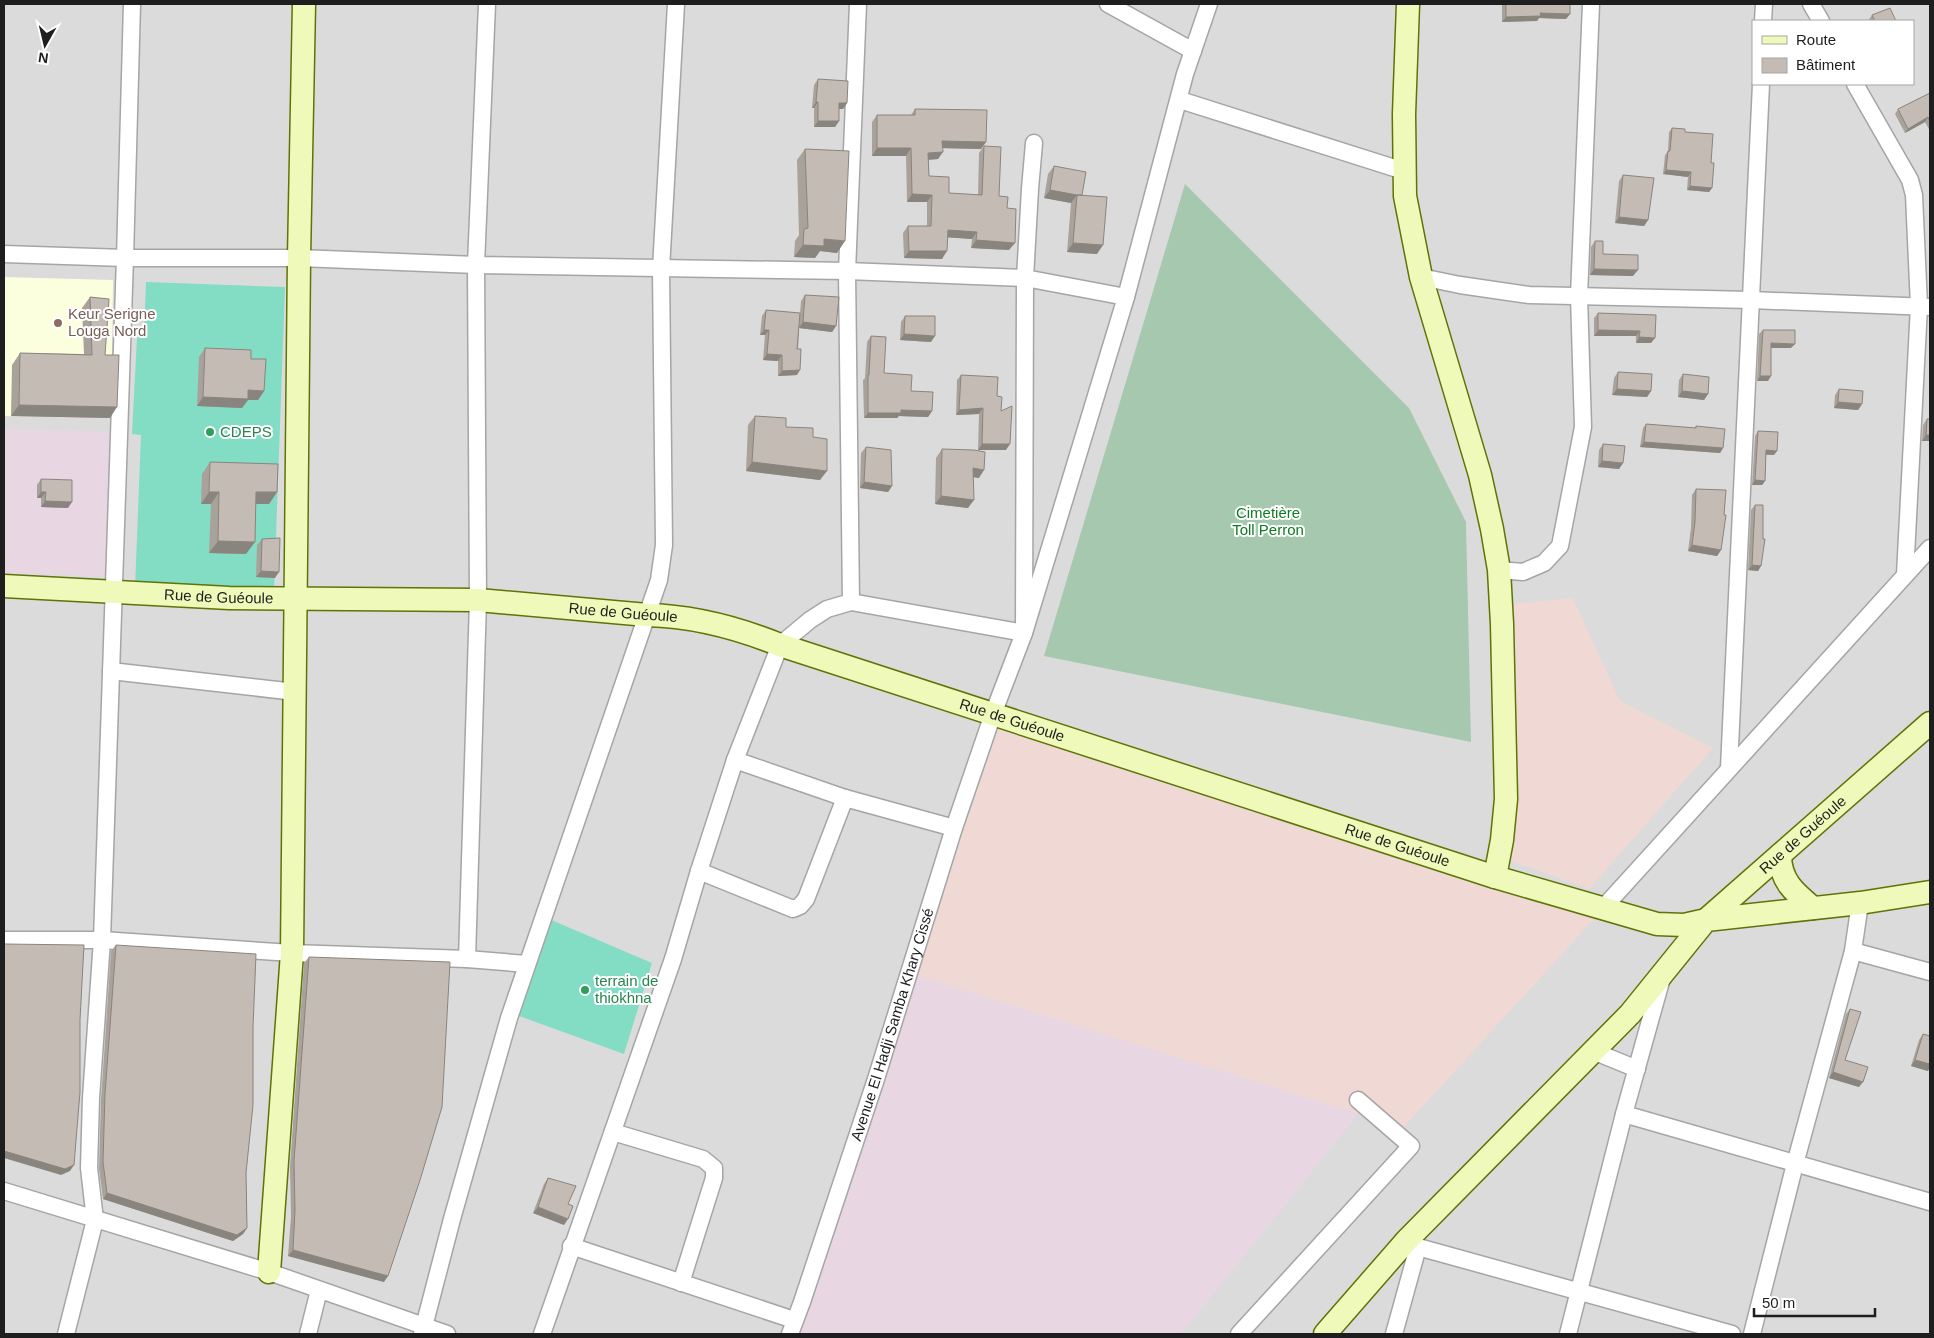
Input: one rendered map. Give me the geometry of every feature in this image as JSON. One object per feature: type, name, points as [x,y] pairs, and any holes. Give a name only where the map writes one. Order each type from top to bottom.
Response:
[{"type":"street","points":[[66,1334],[95,1220],[90,1168],[91,1098],[102,940],[132,4]]},
{"type":"street","points":[[268,1272],[292,953],[299,258],[304,4]]},
{"type":"street","points":[[468,959],[478,600],[476,265],[487,4]]},
{"type":"street","points":[[423,1330],[457,1200],[509,1018],[659,580],[664,545],[661,269],[676,4]]},
{"type":"street","points":[[851,602],[847,271],[858,4]]},
{"type":"street","points":[[1108,4],[1193,51]]},
{"type":"street","name":"Avenue El Hadji Samba Khary Cissé","points":[[792,1327],[873,1089],[954,828],[1024,633],[1126,297],[1193,51],[1209,4]]},
{"type":"street","points":[[1408,4],[1405,196],[1421,277],[1480,475],[1499,570],[1506,799],[1502,840],[1495,877]]},
{"type":"street","points":[[1499,570],[1523,572],[1544,564],[1560,546],[1584,427],[1579,296],[1591,4]]},
{"type":"street","points":[[1763,20],[1764,4]]},
{"type":"street","points":[[1811,4],[1820,20]]},
{"type":"street","points":[[1729,768],[1760,85]]},
{"type":"street","points":[[1857,85],[1910,180],[1914,195],[1925,307],[1905,575]]},
{"type":"street","points":[[1180,100],[1404,171]]},
{"type":"street","points":[[542,1334],[571,1246],[673,960],[699,871],[735,760],[780,645],[810,620],[827,609],[851,602],[1024,633],[1026,278],[1034,144]]},
{"type":"street","points":[[4,254],[125,258],[299,258],[476,265],[847,271],[1026,278],[1126,297]]},
{"type":"street","points":[[1421,277],[1520,294],[1925,307]]},
{"type":"street","points":[[1604,907],[1930,548]]},
{"type":"street","name":"Rue de Guéoule","points":[[4,586],[229,598],[478,600],[671,616],[745,631],[780,645],[1495,877],[1604,907],[1615,913],[1657,924],[1684,925],[1706,920],[1930,723]]},
{"type":"street","points":[[111,671],[295,692]]},
{"type":"street","points":[[735,760],[845,798],[954,828]]},
{"type":"street","points":[[699,871],[794,909],[800,906],[806,899],[845,798]]},
{"type":"street","points":[[1780,855],[1780,870],[1784,877],[1794,892],[1814,908]]},
{"type":"street","points":[[1325,1334],[1630,1014],[1706,920],[1860,903],[1930,892]]},
{"type":"street","points":[[1752,1334],[1795,1164],[1853,951],[1860,903]]},
{"type":"street","points":[[4,940],[102,940],[292,953],[468,959],[527,964]]},
{"type":"street","points":[[1853,951],[1930,972]]},
{"type":"street","points":[[1568,1334],[1624,1114],[1664,974]]},
{"type":"street","points":[[1593,1051],[1637,1069]]},
{"type":"street","points":[[1239,1334],[1411,1146],[1358,1100]]},
{"type":"street","points":[[1624,1114],[1930,1202]]},
{"type":"street","points":[[613,1132],[702,1159],[714,1168],[714,1178],[681,1284]]},
{"type":"street","points":[[4,1191],[268,1272],[423,1330],[447,1334]]},
{"type":"street","points":[[1412,1244],[1732,1334]]},
{"type":"street","points":[[1394,1334],[1412,1244]]},
{"type":"street","points":[[571,1246],[681,1284],[792,1327]]},
{"type":"street","points":[[308,1334],[319,1290]]},
{"type":"shaded area","points":[[4,4],[1930,4],[1930,1334],[4,1334]]},
{"type":"shaded area","name":"Keur Serigne Louga Nord","points":[[4,277],[113,280],[111,418],[4,416]]},
{"type":"shaded area","points":[[4,429],[109,432],[106,576],[4,573]]},
{"type":"shaded area","points":[[1573,598],[1620,701],[1713,748],[1589,889],[1503,858],[1510,604]]},
{"type":"shaded area","points":[[989,715],[1595,918],[1401,1130],[1358,1114],[908,973]]},
{"type":"shaded area","points":[[908,973],[1358,1114],[1181,1334],[783,1334]]},
{"type":"green space","name":"Cimetière Toll Perron","points":[[1185,184],[1409,408],[1466,522],[1471,742],[1044,656]]},
{"type":"green space","name":"CDEPS","points":[[146,282],[285,287],[274,593],[135,588],[141,435],[132,434],[137,337],[144,337]]},
{"type":"green space","name":"terrain de thiokhna","points":[[549,919],[652,963],[624,1054],[519,1016]]},
{"type":"building","points":[[1506,4],[1570,4],[1570,14],[1540,13],[1541,16],[1506,17]]},
{"type":"building","points":[[1890,8],[1896,20],[1874,20],[1872,15]]},
{"type":"building","points":[[818,79],[848,81],[847,103],[839,103],[839,121],[818,121],[818,102],[816,102]]},
{"type":"building","points":[[1930,93],[1930,122],[1928,117],[1908,129],[1898,109]]},
{"type":"building","points":[[915,109],[987,110],[986,142],[942,141],[943,152],[928,153],[929,176],[949,177],[949,193],[982,195],[984,146],[1001,147],[999,196],[1008,197],[1007,208],[1016,209],[1015,243],[976,240],[977,232],[948,230],[947,251],[909,251],[908,226],[931,226],[932,195],[912,194],[911,148],[877,148],[877,115],[915,115]]},
{"type":"building","points":[[1672,128],[1685,129],[1685,132],[1713,134],[1711,163],[1714,163],[1712,188],[1690,186],[1691,172],[1666,170]]},
{"type":"building","points":[[805,149],[849,151],[845,241],[824,239],[824,246],[803,245],[804,229],[808,228]]},
{"type":"building","points":[[1054,166],[1086,172],[1082,195],[1050,190]]},
{"type":"building","points":[[1623,175],[1654,178],[1648,220],[1619,217]]},
{"type":"building","points":[[1077,195],[1107,197],[1103,245],[1073,243]]},
{"type":"building","points":[[1595,241],[1603,241],[1603,254],[1638,255],[1638,270],[1594,269]]},
{"type":"building","points":[[805,295],[839,297],[836,326],[803,322]]},
{"type":"building","points":[[90,297],[109,299],[105,355],[119,355],[117,407],[19,405],[20,353],[92,355]]},
{"type":"building","points":[[766,310],[800,313],[797,349],[801,349],[800,370],[782,371],[782,355],[767,354],[769,330],[764,330]]},
{"type":"building","points":[[1598,313],[1656,315],[1655,338],[1639,337],[1640,331],[1598,330]]},
{"type":"building","points":[[905,316],[935,316],[935,336],[904,334]]},
{"type":"building","points":[[1763,330],[1795,330],[1795,344],[1771,343],[1771,376],[1760,376]]},
{"type":"building","points":[[871,336],[886,337],[884,373],[912,375],[911,391],[933,392],[932,411],[901,410],[901,413],[868,413]]},
{"type":"building","points":[[205,348],[251,350],[251,359],[266,359],[264,391],[248,390],[248,399],[203,397]]},
{"type":"building","points":[[1618,372],[1652,374],[1651,391],[1617,389]]},
{"type":"building","points":[[1683,374],[1709,377],[1708,394],[1682,391]]},
{"type":"building","points":[[961,375],[998,377],[997,396],[1002,397],[1001,411],[1012,406],[1010,444],[982,444],[983,408],[959,410]]},
{"type":"building","points":[[1839,389],[1863,391],[1862,404],[1838,402]]},
{"type":"building","points":[[755,416],[786,418],[786,427],[813,428],[813,437],[827,439],[827,471],[752,462]]},
{"type":"building","points":[[1927,419],[1930,419],[1930,435],[1926,435]]},
{"type":"building","points":[[1646,424],[1725,429],[1723,448],[1644,442]]},
{"type":"building","points":[[1758,431],[1778,432],[1777,451],[1766,450],[1765,481],[1755,480]]},
{"type":"building","points":[[1603,444],[1625,446],[1623,463],[1602,461]]},
{"type":"building","points":[[866,447],[891,450],[892,486],[864,482]]},
{"type":"building","points":[[942,449],[985,452],[984,470],[973,468],[974,500],[941,496]]},
{"type":"building","points":[[210,462],[278,464],[277,492],[256,492],[255,542],[218,541],[219,492],[209,492]]},
{"type":"building","points":[[41,479],[72,480],[72,502],[45,501],[46,492],[41,492]]},
{"type":"building","points":[[1696,489],[1726,490],[1724,515],[1726,515],[1721,550],[1692,545]]},
{"type":"building","points":[[1755,505],[1763,505],[1763,539],[1765,539],[1761,566],[1752,565]]},
{"type":"building","points":[[280,538],[279,572],[261,571],[262,539]]},
{"type":"building","points":[[4,944],[84,945],[80,1020],[80,1092],[74,1165],[65,1169],[4,1151]]},
{"type":"building","points":[[116,945],[256,954],[253,1027],[253,1105],[246,1173],[247,1228],[237,1235],[107,1193],[103,1162],[105,1094]]},
{"type":"building","points":[[309,957],[450,962],[442,1107],[388,1276],[293,1250],[295,1210],[294,1161]]},
{"type":"building","points":[[1850,1009],[1861,1012],[1845,1060],[1868,1067],[1863,1082],[1833,1072]]},
{"type":"building","points":[[1923,1034],[1930,1036],[1930,1064],[1915,1060]]},
{"type":"building","points":[[548,1178],[576,1186],[568,1204],[573,1206],[568,1219],[538,1207]]},
{"type":"place","name":"Keur Serigne Louga Nord","points":[[58,323]]},
{"type":"place","name":"CDEPS","points":[[210,432]]},
{"type":"place","name":"terrain de thiokhna","points":[[585,990]]}]
